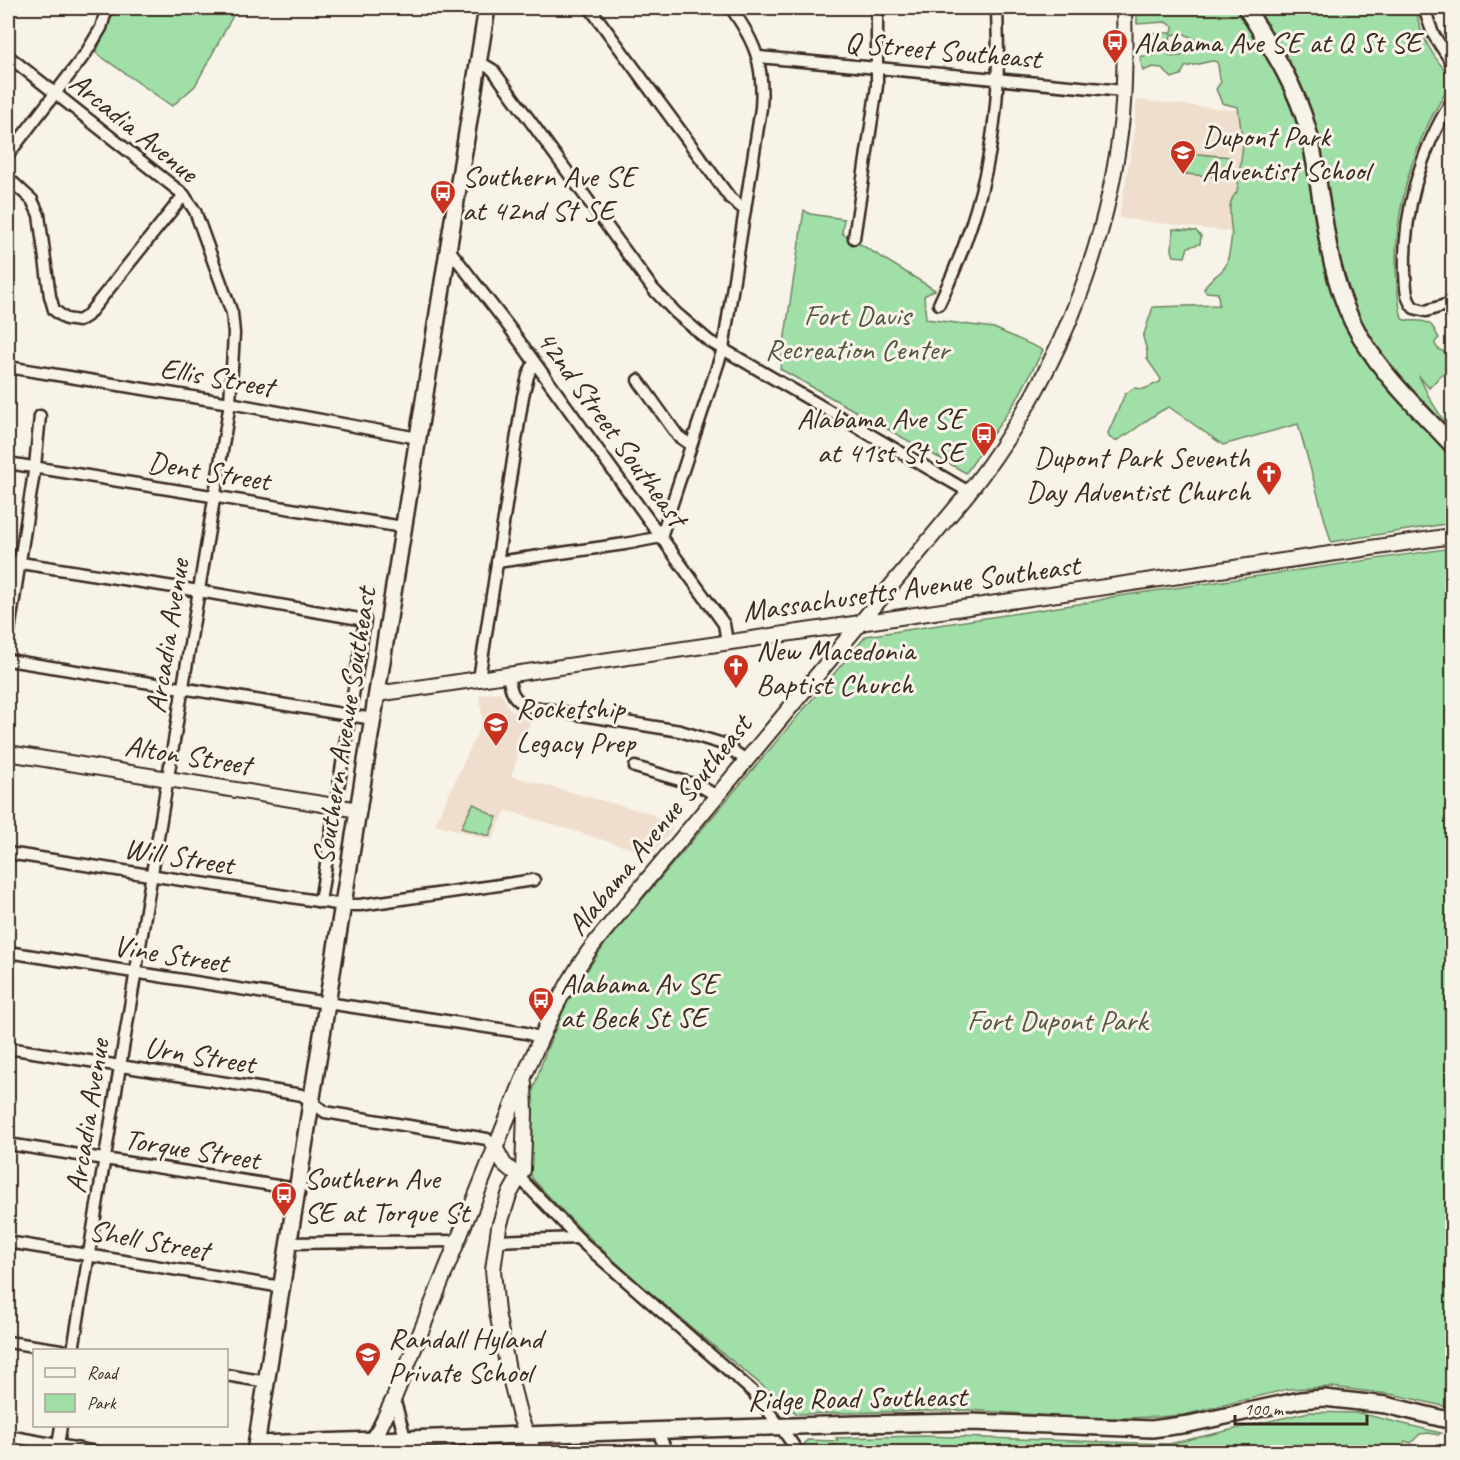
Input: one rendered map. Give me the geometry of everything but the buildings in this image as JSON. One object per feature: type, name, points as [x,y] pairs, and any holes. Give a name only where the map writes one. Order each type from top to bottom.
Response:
[{"type":"main road","name":"Southern Avenue Southeast","points":[[256,1448],[487,8]]},
{"type":"main road","points":[[1246,8],[1281,65],[1303,114],[1312,146],[1335,274],[1352,320],[1368,349],[1386,373],[1452,445]]},
{"type":"main road","name":"Ridge Road Southeast","points":[[256,1448],[407,1446],[527,1435],[780,1426],[971,1422],[1152,1429],[1189,1425],[1300,1400],[1324,1398],[1386,1405],[1452,1421]]},
{"type":"street","points":[[8,155],[56,94],[101,28],[107,8]]},
{"type":"street","points":[[590,8],[730,198],[745,210]]},
{"type":"street","points":[[497,562],[661,537],[723,349],[761,108],[762,73],[759,57],[749,34],[731,8]]},
{"type":"street","points":[[854,238],[877,86],[877,8]]},
{"type":"street","points":[[939,304],[962,252],[990,150],[997,79],[997,8]]},
{"type":"street","name":"Alabama Avenue Southeast","points":[[368,1446],[394,1398],[524,1078],[565,989],[592,947],[969,492],[1000,450],[1032,399],[1077,305],[1106,213],[1120,127],[1124,8]]},
{"type":"street","points":[[1424,8],[1434,37],[1452,63]]},
{"type":"street","name":"Arcadia Avenue","points":[[8,56],[184,195],[195,211],[232,313],[234,333],[230,403],[73,1349]]},
{"type":"street","name":"Q Street Southeast","points":[[759,57],[1123,91]]},
{"type":"street","points":[[478,61],[493,70],[653,289],[692,327],[723,349],[969,492]]},
{"type":"street","points":[[1452,100],[1426,153],[1411,207],[1405,260],[1407,298],[1414,308],[1423,311],[1452,303]]},
{"type":"street","points":[[8,178],[32,200],[39,215],[54,310],[66,319],[80,321],[87,316],[184,195]]},
{"type":"street","name":"42nd Street Southeast","points":[[448,248],[534,362],[724,624],[727,642]]},
{"type":"street","points":[[479,679],[523,396],[534,362]]},
{"type":"street","name":"Ellis Street","points":[[8,367],[230,403],[418,438]]},
{"type":"street","points":[[638,380],[678,436],[691,445]]},
{"type":"street","points":[[8,637],[35,466],[40,416]]},
{"type":"street","name":"Dent Street","points":[[8,463],[404,527]]},
{"type":"street","name":"Massachusetts Avenue Southeast","points":[[377,694],[1452,536]]},
{"type":"street","points":[[8,561],[365,620],[320,902]]},
{"type":"street","points":[[8,660],[373,719]]},
{"type":"street","points":[[508,675],[510,688],[517,701],[527,706],[680,731],[723,744],[746,760]]},
{"type":"street","name":"Alton Street","points":[[8,753],[359,810]]},
{"type":"street","points":[[635,767],[700,786],[717,796]]},
{"type":"street","name":"Will Street","points":[[8,853],[343,905],[360,905],[534,880]]},
{"type":"street","name":"Vine Street","points":[[8,952],[526,1032],[541,1038]]},
{"type":"street","name":"Urn Street","points":[[8,1048],[302,1095],[325,1112],[487,1139],[496,1149]]},
{"type":"street","points":[[524,1078],[523,1170],[509,1195],[496,1241],[493,1270],[499,1328],[511,1382],[534,1452]]},
{"type":"street","name":"Torque Street","points":[[8,1144],[297,1189]]},
{"type":"street","points":[[496,1149],[504,1164],[578,1238],[747,1386],[761,1401],[798,1452]]},
{"type":"street","points":[[496,1241],[578,1238]]},
{"type":"street","points":[[289,1243],[457,1241]]},
{"type":"street","name":"Shell Street","points":[[8,1242],[282,1287]]},
{"type":"street","points":[[8,1342],[54,1349]]},
{"type":"street","points":[[228,1376],[267,1382]]},
{"type":"street","points":[[394,1398],[407,1446]]},
{"type":"street","points":[[58,1446],[61,1427]]},
{"type":"street","points":[[657,1430],[667,1452]]},
{"type":"street","points":[[8,1436],[96,1452]]},
{"type":"shaded area","name":"Dupont Park Adventist School","points":[[1137,100],[1244,111],[1242,157],[1231,232],[1119,218],[1133,141]]},
{"type":"shaded area","name":"Rocketship Legacy Prep","points":[[500,692],[510,710],[531,719],[511,776],[652,814],[673,829],[652,855],[506,810],[492,840],[435,824],[483,721],[479,695]]},
{"type":"green space","points":[[115,8],[237,8],[195,86],[172,106],[96,53]]},
{"type":"green space","points":[[1137,8],[1416,8],[1420,27],[1428,46],[1452,77],[1452,83],[1422,137],[1411,166],[1398,227],[1397,289],[1402,319],[1431,325],[1439,338],[1435,342],[1436,346],[1447,353],[1452,365],[1452,374],[1442,374],[1429,388],[1419,376],[1430,399],[1452,434],[1452,523],[1331,542],[1298,424],[1223,445],[1169,407],[1122,438],[1115,441],[1109,437],[1108,433],[1125,394],[1134,388],[1144,389],[1160,382],[1161,379],[1147,359],[1143,337],[1153,307],[1219,305],[1218,293],[1206,292],[1204,289],[1208,282],[1224,268],[1227,261],[1231,236],[1230,204],[1237,192],[1243,144],[1238,107],[1222,103],[1216,89],[1221,82],[1217,62],[1185,67],[1181,75],[1172,78],[1161,68],[1153,67],[1143,71],[1141,56],[1153,56],[1164,50],[1171,57],[1186,55],[1199,46],[1196,40],[1183,33],[1171,35],[1169,46],[1164,47],[1151,38],[1150,33],[1171,33],[1173,26],[1165,22],[1137,24]]},
{"type":"green space","points":[[1188,153],[1231,157],[1229,178],[1186,174]]},
{"type":"green space","name":"Fort Davis Recreation Center","points":[[804,210],[810,214],[844,219],[842,233],[935,290],[924,296],[926,319],[994,328],[1043,350],[1017,399],[966,473],[780,369]]},
{"type":"green space","points":[[1173,229],[1196,231],[1201,236],[1200,244],[1188,247],[1185,257],[1174,256]]},
{"type":"green space","name":"Fort Dupont Park","points":[[1452,548],[1452,1408],[1396,1395],[1332,1387],[1288,1389],[1184,1415],[1157,1417],[1094,1419],[968,1410],[797,1414],[627,1272],[562,1211],[532,1178],[529,1168],[530,1099],[546,1051],[570,995],[607,941],[866,636],[1112,597]]},
{"type":"green space","points":[[473,804],[497,817],[489,836],[461,828]]},
{"type":"green space","points":[[1309,1412],[1359,1413],[1441,1433],[1438,1435],[1420,1434],[1411,1443],[1405,1441],[1399,1452],[845,1452],[835,1445],[812,1452],[804,1445],[807,1440],[838,1441],[836,1438],[924,1436],[1169,1444]]},
{"type":"place","name":"Alabama Ave SE at Q St SE","points":[[1115,65]]},
{"type":"place","name":"Dupont Park Adventist School","points":[[1183,176]]},
{"type":"place","name":"Southern Ave SE at 42nd St SE","points":[[443,216]]},
{"type":"place","name":"Alabama Ave SE at 41st St SE","points":[[984,458]]},
{"type":"place","name":"Dupont Park Seventh Day Adventist Church","points":[[1269,497]]},
{"type":"place","name":"New Macedonia Baptist Church","points":[[736,690]]},
{"type":"place","name":"Rocketship Legacy Prep","points":[[496,748]]},
{"type":"place","name":"Alabama Av SE at Beck St SE","points":[[541,1023]]},
{"type":"place","name":"Southern Ave SE at Torque St","points":[[284,1218]]},
{"type":"place","name":"Randall Hyland Private School","points":[[368,1378]]}]
